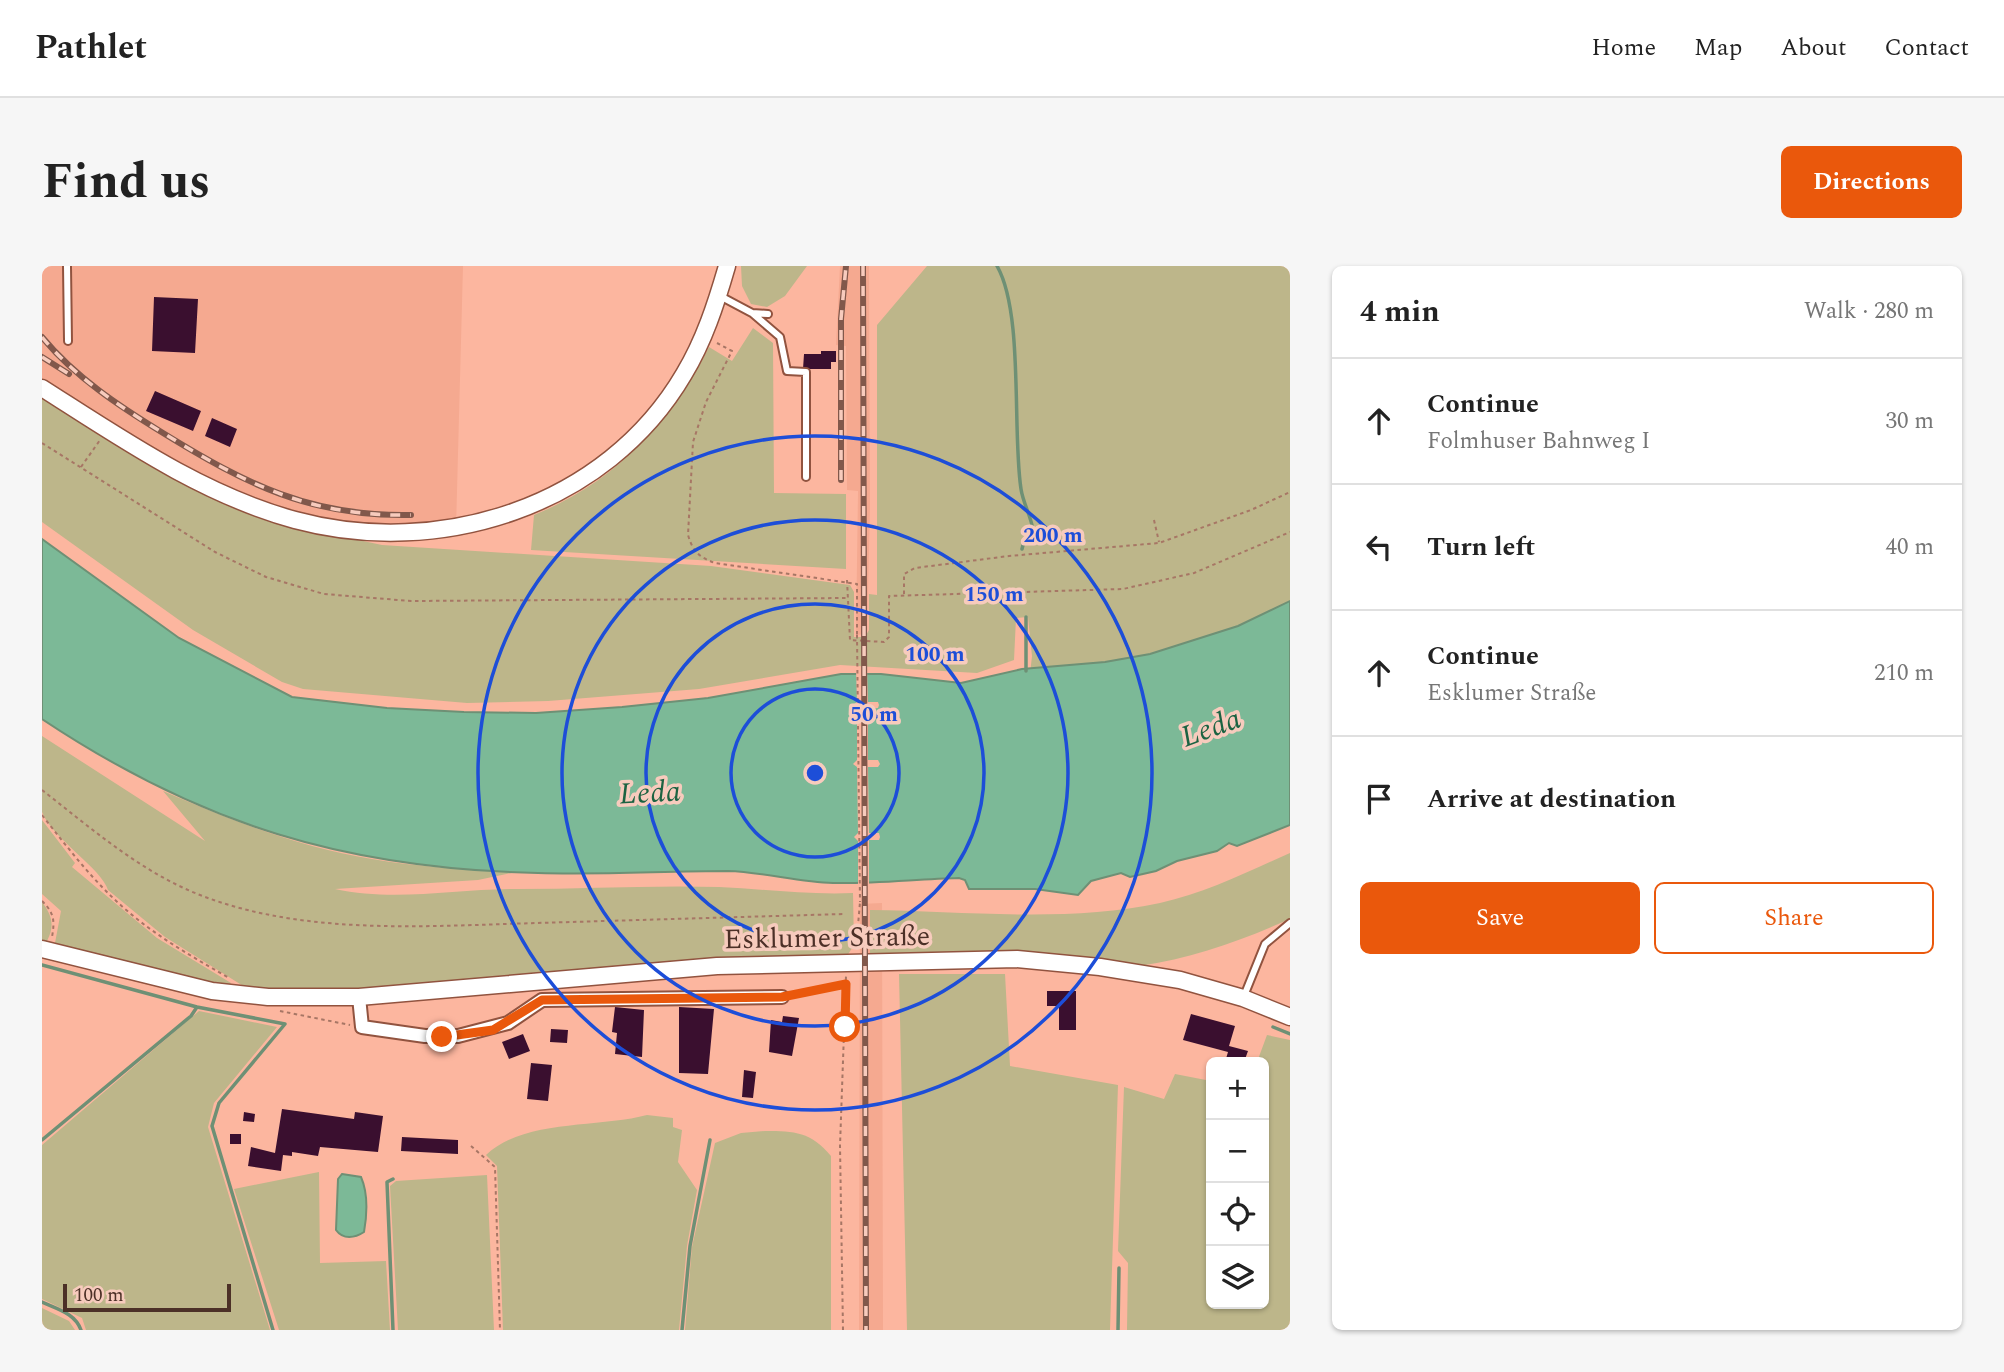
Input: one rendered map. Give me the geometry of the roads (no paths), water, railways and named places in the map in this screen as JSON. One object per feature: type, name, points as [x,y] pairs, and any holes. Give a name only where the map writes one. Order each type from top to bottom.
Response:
[{"type":"street","points":[[42,388],[146,454],[242,502],[327,528],[393,535],[482,524],[568,488],[626,444],[671,394],[704,335],[727,266]]},
{"type":"street","name":"Esklumer Straße","points":[[46,950],[239,995],[359,997],[717,966],[994,959],[1049,961],[1132,971],[1243,998],[1290,1017]]},
{"type":"street","name":"Esklumer Straße","points":[[359,997],[362,1027],[425,1036],[458,1036],[500,1027],[542,1000],[782,997]]},
{"type":"lane","points":[[68,266],[68,341]]},
{"type":"lane","points":[[718,295],[752,313],[780,337],[787,371],[806,372],[806,477]]},
{"type":"lane","points":[[752,313],[768,314]]},
{"type":"lane","points":[[1243,998],[1254,964],[1265,944],[1290,923]]},
{"type":"water","name":"Leda","points":[[42,539],[179,638],[292,697],[387,708],[464,712],[536,713],[622,707],[708,698],[841,674],[881,674],[961,683],[1022,669],[1105,662],[1150,654],[1238,626],[1290,601],[1290,825],[1237,846],[1229,843],[1217,851],[1177,861],[1156,871],[1130,877],[1121,873],[1091,881],[1078,895],[1035,889],[969,889],[965,880],[959,878],[833,883],[728,871],[562,873],[468,870],[402,862],[339,850],[278,834],[218,813],[101,756],[42,719]]},
{"type":"water","points":[[342,1174],[361,1177],[365,1190],[364,1232],[353,1237],[346,1237],[336,1230],[338,1179]]},
{"type":"waterway","points":[[997,266],[1011,313],[1016,373],[1018,465],[1022,494],[1033,530],[1024,541],[1022,549]]},
{"type":"waterway","points":[[1026,617],[1026,671]]},
{"type":"waterway","points":[[42,965],[197,1007],[285,1024],[219,1103],[212,1126],[273,1330]]},
{"type":"waterway","points":[[42,1140],[191,1016],[197,1007]]},
{"type":"waterway","points":[[1273,1027],[1290,1034]]},
{"type":"waterway","points":[[682,1330],[690,1246],[710,1140]]},
{"type":"waterway","points":[[393,1179],[387,1182],[393,1330]]},
{"type":"waterway","points":[[1118,1330],[1119,1268]]},
{"type":"waterway","points":[[42,1302],[70,1316],[81,1330]]},
{"type":"railway","points":[[841,480],[841,319],[846,266]]},
{"type":"railway","points":[[863,266],[866,1330]]},
{"type":"railway","points":[[42,337],[83,378],[114,401],[193,451],[251,482],[280,494],[341,510],[411,515]]},
{"type":"railway","points":[[42,357],[69,374]]}]
